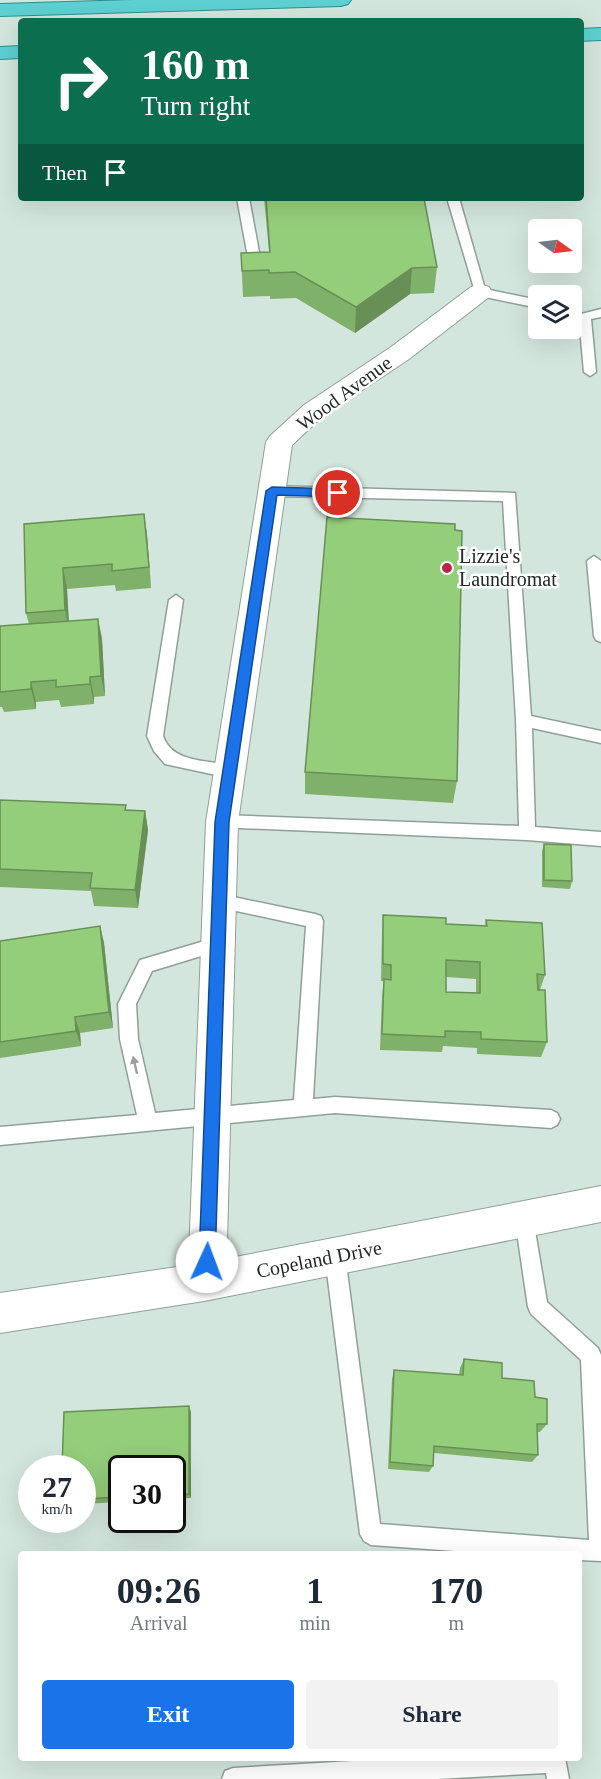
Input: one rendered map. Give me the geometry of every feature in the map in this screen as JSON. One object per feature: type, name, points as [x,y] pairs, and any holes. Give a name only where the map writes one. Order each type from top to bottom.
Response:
[{"type":"highway","points":[[0,10],[341,0]]},
{"type":"highway","points":[[584,35],[601,34]]},
{"type":"highway","points":[[0,53],[18,52]]},
{"type":"street","name":"Wood Avenue","points":[[207,1281],[222,822],[279,442],[313,411],[400,353],[480,292]]},
{"type":"street","name":"Copeland Drive","points":[[0,1313],[207,1281],[601,1204]]},
{"type":"lane","points":[[244,201],[256,268]]},
{"type":"lane","points":[[454,201],[480,292],[528,301]]},
{"type":"lane","points":[[582,316],[601,313]]},
{"type":"lane","points":[[585,317],[590,372]]},
{"type":"lane","points":[[272,491],[510,496],[524,720],[527,833]]},
{"type":"lane","points":[[594,561],[601,636]]},
{"type":"lane","points":[[176,600],[155,736],[159,747],[171,760],[230,772]]},
{"type":"lane","points":[[524,720],[601,737]]},
{"type":"lane","points":[[222,822],[527,833],[601,839]]},
{"type":"lane","points":[[219,901],[315,921],[303,1108]]},
{"type":"lane","points":[[148,1122],[129,1039],[127,1004],[146,965],[218,944]]},
{"type":"lane","points":[[0,1136],[334,1105],[551,1119]]},
{"type":"lane","points":[[335,1256],[371,1534],[600,1551],[596,1355],[537,1307],[524,1219]]},
{"type":"lane","points":[[233,1779],[555,1761],[558,1779]]},
{"type":"building","points":[[266,201],[425,201],[437,267],[412,268],[356,307],[295,272],[242,271],[241,253],[270,252]]},
{"type":"building","points":[[144,514],[149,567],[112,571],[112,564],[63,568],[65,610],[26,613],[24,524]]},
{"type":"building","points":[[327,517],[455,524],[455,530],[462,531],[457,781],[305,772]]},
{"type":"building","points":[[98,619],[101,676],[90,677],[90,684],[56,687],[56,680],[31,682],[31,689],[0,692],[0,626]]},
{"type":"building","points":[[0,800],[126,805],[125,810],[145,811],[135,890],[90,888],[92,873],[0,869]]},
{"type":"building","points":[[544,844],[571,845],[572,881],[544,880]]},
{"type":"building","points":[[383,915],[446,918],[446,924],[487,926],[486,920],[542,923],[545,975],[537,974],[538,990],[545,990],[547,1042],[481,1039],[481,1032],[445,1031],[445,1037],[382,1034],[384,979],[391,980],[391,965],[383,964]],"holes":[[[446,960],[480,962],[480,993],[446,992]]]},
{"type":"building","points":[[100,926],[109,1012],[75,1017],[76,1031],[0,1042],[0,941]]},
{"type":"building","points":[[464,1359],[502,1363],[502,1378],[534,1381],[535,1397],[547,1399],[547,1424],[537,1424],[538,1455],[434,1446],[433,1466],[390,1462],[394,1370],[463,1375]]},
{"type":"building","points":[[189,1406],[189,1494],[186,1494],[186,1455],[108,1455],[108,1498],[96,1498],[96,1455],[62,1455],[64,1412]]},
{"type":"place","name":"Lizzie's Laundromat","points":[[447,568]]},
{"type":"route","points":[[207,1262],[222,822],[272,491],[338,493]]}]
